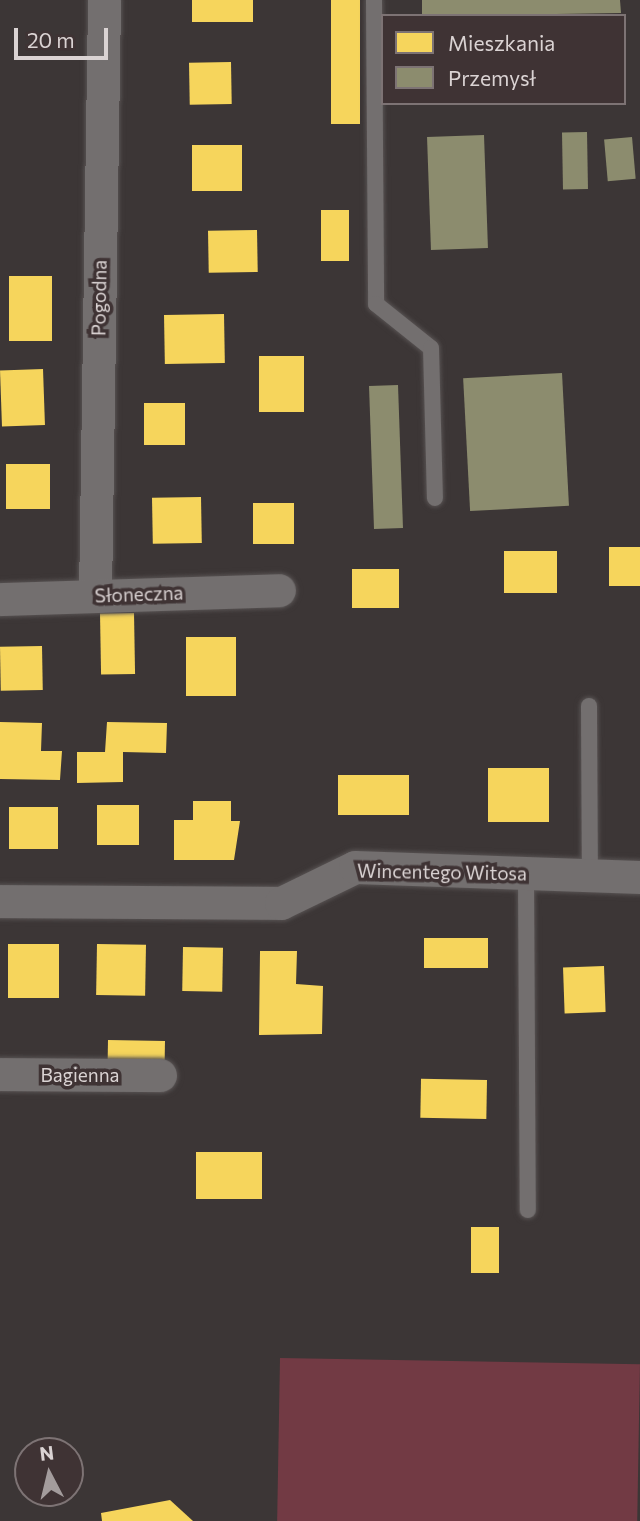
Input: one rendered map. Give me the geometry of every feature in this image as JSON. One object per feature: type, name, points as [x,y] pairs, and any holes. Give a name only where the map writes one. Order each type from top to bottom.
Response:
[{"type":"street","name":"Pogodna","points":[[95,595],[104,0]]},
{"type":"street","name":"Słoneczna","points":[[0,599],[279,590]]},
{"type":"street","name":"Wincentego Witosa","points":[[0,901],[281,903],[355,867],[640,877]]},
{"type":"street","name":"Bagienna","points":[[0,1074],[160,1075]]},
{"type":"lane","points":[[374,0],[376,304],[431,348],[435,499]]},
{"type":"lane","points":[[589,706],[590,876]]},
{"type":"lane","points":[[526,873],[528,1210]]},
{"type":"shaded area","points":[[280,1358],[640,1364],[637,1521],[277,1521]]},
{"type":"building: Mieszkania","points":[[192,0],[253,0],[253,22],[192,22]]},
{"type":"building: Mieszkania","points":[[331,0],[360,0],[360,124],[331,124]]},
{"type":"building: Mieszkania","points":[[231,62],[232,104],[190,105],[189,63]]},
{"type":"building: Mieszkania","points":[[192,145],[242,145],[242,191],[192,191]]},
{"type":"building: Mieszkania","points":[[321,210],[349,210],[349,261],[321,261]]},
{"type":"building: Mieszkania","points":[[257,230],[258,272],[209,273],[208,231]]},
{"type":"building: Mieszkania","points":[[9,276],[52,276],[52,341],[9,341]]},
{"type":"building: Mieszkania","points":[[224,314],[225,363],[165,364],[164,315]]},
{"type":"building: Mieszkania","points":[[259,356],[304,356],[304,412],[259,412]]},
{"type":"building: Mieszkania","points":[[43,369],[45,425],[2,426],[0,371]]},
{"type":"building: Mieszkania","points":[[144,403],[185,403],[185,445],[144,445]]},
{"type":"building: Mieszkania","points":[[6,464],[50,464],[50,509],[6,509]]},
{"type":"building: Mieszkania","points":[[201,497],[202,543],[153,544],[152,498]]},
{"type":"building: Mieszkania","points":[[253,503],[294,503],[294,544],[253,544]]},
{"type":"building: Mieszkania","points":[[609,547],[640,547],[640,586],[609,586]]},
{"type":"building: Mieszkania","points":[[504,551],[557,551],[557,593],[504,593]]},
{"type":"building: Mieszkania","points":[[352,569],[399,569],[399,608],[352,608]]},
{"type":"building: Mieszkania","points":[[134,613],[135,674],[101,675],[100,614]]},
{"type":"building: Mieszkania","points":[[186,637],[236,637],[236,696],[186,696]]},
{"type":"building: Mieszkania","points":[[42,646],[43,690],[1,691],[0,647]]},
{"type":"building: Mieszkania","points":[[0,722],[42,723],[41,751],[62,751],[60,780],[0,779]]},
{"type":"building: Mieszkania","points":[[107,722],[167,723],[166,753],[123,752],[123,782],[77,783],[77,752],[105,752]]},
{"type":"building: Mieszkania","points":[[488,768],[549,768],[549,822],[488,822]]},
{"type":"building: Mieszkania","points":[[338,775],[409,775],[409,815],[338,815]]},
{"type":"building: Mieszkania","points":[[193,801],[231,801],[231,821],[240,821],[234,860],[174,860],[174,820],[193,820]]},
{"type":"building: Mieszkania","points":[[97,805],[139,805],[139,845],[97,845]]},
{"type":"building: Mieszkania","points":[[9,807],[58,807],[58,849],[9,849]]},
{"type":"building: Mieszkania","points":[[424,938],[488,938],[488,968],[424,968]]},
{"type":"building: Mieszkania","points":[[8,944],[59,944],[59,998],[8,998]]},
{"type":"building: Mieszkania","points":[[97,944],[146,945],[145,996],[96,995]]},
{"type":"building: Mieszkania","points":[[183,947],[223,948],[222,992],[182,991]]},
{"type":"building: Mieszkania","points":[[260,951],[297,951],[296,984],[323,986],[322,1034],[259,1035]]},
{"type":"building: Mieszkania","points":[[604,966],[606,1012],[565,1013],[563,967]]},
{"type":"building: Mieszkania","points":[[108,1040],[165,1041],[165,1066],[108,1065]]},
{"type":"building: Mieszkania","points":[[421,1079],[487,1080],[486,1119],[420,1118]]},
{"type":"building: Mieszkania","points":[[196,1152],[262,1152],[262,1199],[196,1199]]},
{"type":"building: Mieszkania","points":[[471,1227],[499,1227],[499,1273],[471,1273]]},
{"type":"building: Mieszkania","points":[[170,1500],[193,1521],[102,1521],[101,1513]]},
{"type":"building: Przemysł","points":[[422,0],[620,0],[621,13],[555,14],[422,14]]},
{"type":"building: Przemysł","points":[[562,132],[587,132],[588,189],[563,189]]},
{"type":"building: Przemysł","points":[[484,135],[488,248],[431,250],[427,137]]},
{"type":"building: Przemysł","points":[[632,137],[636,179],[608,181],[604,139]]},
{"type":"building: Przemysł","points":[[562,373],[569,506],[470,511],[463,378]]},
{"type":"building: Przemysł","points":[[398,385],[403,528],[374,529],[369,386]]}]
